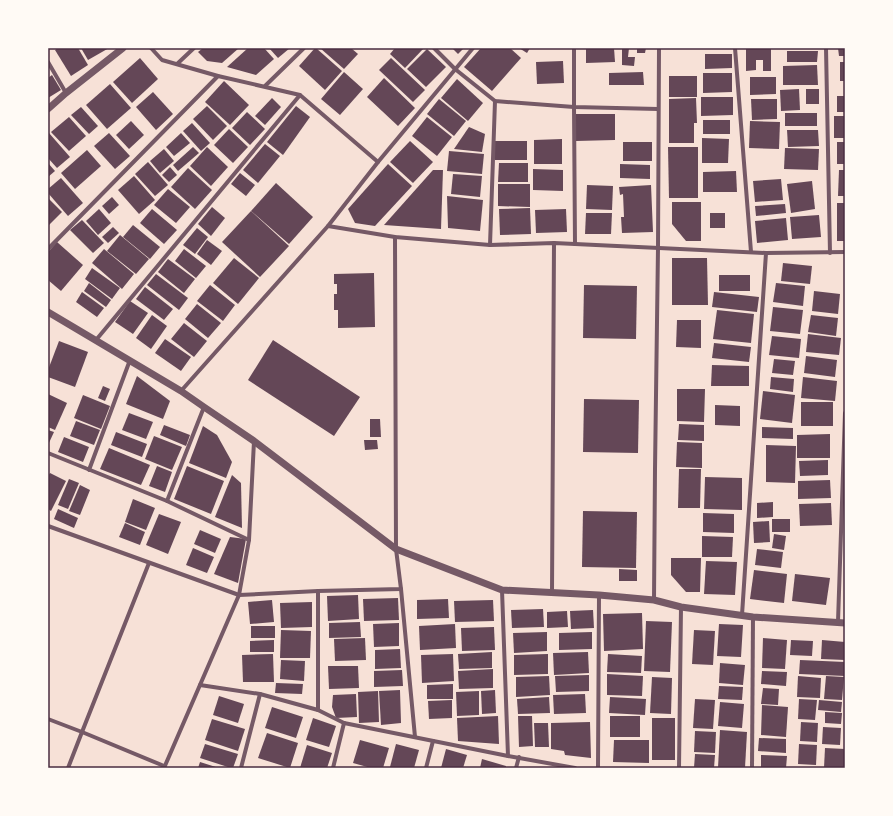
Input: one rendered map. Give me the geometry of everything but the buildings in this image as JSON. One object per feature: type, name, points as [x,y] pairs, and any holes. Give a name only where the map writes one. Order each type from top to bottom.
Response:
[{"type":"street","points":[[48,109],[123,48]]},
{"type":"street","points":[[150,48],[162,60],[218,76],[300,95],[378,162]]},
{"type":"street","points":[[177,64],[194,48]]},
{"type":"street","points":[[264,86],[304,48]]},
{"type":"street","points":[[434,48],[455,69],[495,101],[574,107],[658,109]]},
{"type":"street","points":[[182,391],[328,226],[378,162],[473,48]]},
{"type":"street","points":[[574,48],[575,244]]},
{"type":"street","points":[[654,600],[659,48]]},
{"type":"street","points":[[735,48],[751,252]]},
{"type":"street","points":[[826,48],[830,253]]},
{"type":"street","points":[[48,62],[66,93]]},
{"type":"street","points":[[48,249],[218,76]]},
{"type":"street","points":[[96,340],[300,95]]},
{"type":"street","points":[[490,245],[495,101]]},
{"type":"street","points":[[328,226],[395,237],[490,245],[554,243],[766,253],[845,252]]},
{"type":"street","points":[[395,237],[396,549],[415,737]]},
{"type":"street","points":[[552,593],[554,243]]},
{"type":"street","points":[[742,616],[766,253]]},
{"type":"street","points":[[48,312],[182,391],[254,441],[396,549],[502,590],[599,595],[654,600],[681,607],[742,616],[842,623],[845,413]]},
{"type":"street","points":[[89,470],[130,360]]},
{"type":"street","points":[[167,501],[204,407]]},
{"type":"street","points":[[48,720],[82,732],[164,767],[239,596],[249,540],[254,441]]},
{"type":"street","points":[[48,454],[167,501],[249,540]]},
{"type":"street","points":[[48,526],[239,596],[401,589]]},
{"type":"street","points":[[68,768],[149,563]]},
{"type":"street","points":[[502,590],[508,756]]},
{"type":"street","points":[[318,592],[318,710]]},
{"type":"street","points":[[598,768],[599,595]]},
{"type":"street","points":[[679,768],[681,607]]},
{"type":"street","points":[[752,768],[753,617]]},
{"type":"street","points":[[200,685],[260,694],[318,710],[344,723],[519,757],[559,767],[575,768]]},
{"type":"street","points":[[241,768],[260,694]]},
{"type":"street","points":[[333,768],[344,723]]},
{"type":"street","points":[[426,768],[433,741]]},
{"type":"street","points":[[516,768],[519,757]]}]
